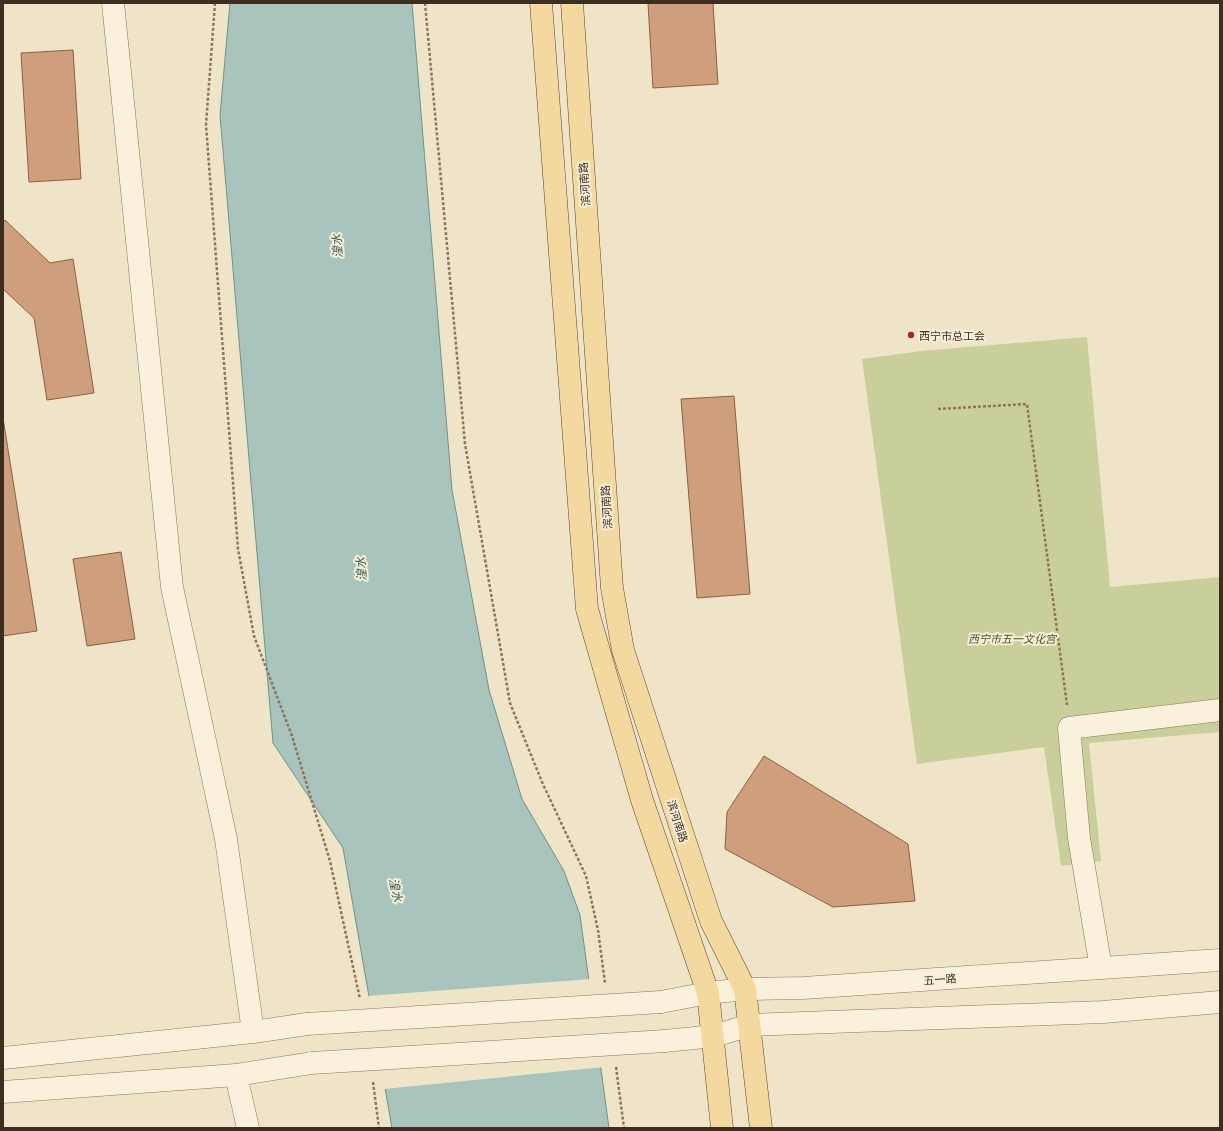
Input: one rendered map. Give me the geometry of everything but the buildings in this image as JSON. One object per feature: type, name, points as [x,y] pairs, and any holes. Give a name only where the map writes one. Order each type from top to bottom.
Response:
[{"type":"main road","points":[[541,3],[587,609],[642,800],[708,993],[714,1036],[722,1128]]},
{"type":"main road","name":"滨河南路","points":[[572,3],[612,588],[623,650],[710,921],[745,989],[760,1128]]},
{"type":"street","points":[[113,3],[172,587],[226,839],[252,1032]]},
{"type":"street","points":[[1101,968],[1079,838],[1069,728],[1220,710]]},
{"type":"street","name":"五一路","points":[[3,1058],[252,1032],[307,1024],[661,1002],[708,993],[745,989],[803,988],[1220,960]]},
{"type":"street","points":[[3,1092],[236,1076],[312,1063],[665,1041],[714,1036],[750,1025],[1103,1012],[1220,1002]]},
{"type":"street","points":[[236,1076],[248,1128]]},
{"type":"path","points":[[215,3],[206,125],[238,550],[254,636],[292,736],[330,861],[361,1001]]},
{"type":"path","points":[[425,3],[465,444],[510,703],[542,782],[586,876],[598,930],[605,985]]},
{"type":"path","points":[[938,409],[1027,404],[1069,728]]},
{"type":"path","points":[[615,1064],[624,1128]]},
{"type":"path","points":[[372,1078],[379,1128]]},
{"type":"green space","name":"西宁市五一文化宫","points":[[1087,337],[1110,587],[1220,577],[1220,732],[1089,743],[1101,861],[1061,866],[1044,747],[917,764],[862,359],[921,351]]},
{"type":"water","name":"湟水","points":[[230,3],[412,3],[452,490],[489,690],[522,799],[564,871],[580,915],[609,1128],[392,1128],[343,848],[273,743],[220,115]]},
{"type":"pier","points":[[591,979],[604,1067],[384,1089],[368,996]]},
{"type":"place","name":"西宁市总工会","points":[[911,335]]}]
